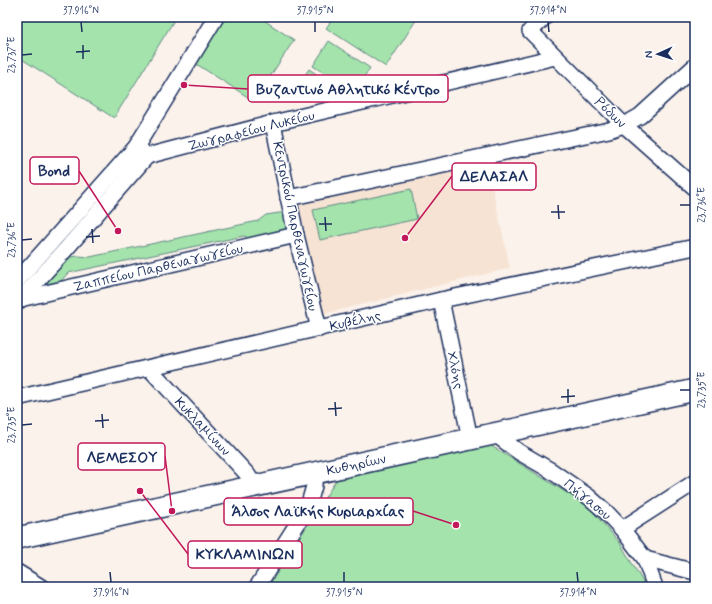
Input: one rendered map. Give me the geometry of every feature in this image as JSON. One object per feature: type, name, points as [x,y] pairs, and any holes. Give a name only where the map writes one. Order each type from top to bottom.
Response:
[{"type":"street","points":[[18,300],[66,249],[142,151],[216,17]]},
{"type":"street","name":"Ρόδων","points":[[545,17],[530,31],[624,125],[695,188]]},
{"type":"street","name":"Ζωγραφείου Λυκείου","points":[[142,151],[273,123],[555,57]]},
{"type":"street","points":[[288,198],[609,130],[624,125],[640,116],[695,66]]},
{"type":"street","name":"Κεντρικού Παρθεναγωγείου","points":[[273,123],[296,235],[319,329]]},
{"type":"street","points":[[17,281],[142,151]]},
{"type":"street","name":"Ζαππείου Παρθεναγωγείου","points":[[18,300],[296,235]]},
{"type":"street","name":"Κυβέλης","points":[[17,398],[441,300],[695,247]]},
{"type":"street","name":"Χλόης","points":[[441,300],[469,433]]},
{"type":"street","name":"Κυκλαμίνων","points":[[150,368],[251,480]]},
{"type":"street","name":"Κυθηρίων","points":[[17,538],[251,480],[314,473],[469,433],[695,378]]},
{"type":"street","name":"Κυθηρίων","points":[[17,524],[251,480],[469,433],[496,434],[695,390]]},
{"type":"street","name":"Πήγασου","points":[[496,434],[519,452],[550,470],[589,497],[622,529],[645,559],[655,587]]},
{"type":"street","points":[[257,587],[308,508],[314,486],[314,473]]},
{"type":"street","points":[[622,529],[695,482]]},
{"type":"street","points":[[645,559],[695,572]]},
{"type":"street","points":[[17,572],[41,587]]},
{"type":"shaded area","points":[[487,163],[510,268],[323,314],[299,205]]},
{"type":"green space","points":[[17,17],[176,17],[114,118],[17,56]]},
{"type":"green space","points":[[217,17],[259,17],[294,40],[254,101],[190,60]]},
{"type":"green space","points":[[334,17],[418,17],[386,67],[326,28]]},
{"type":"green space","points":[[329,41],[370,68],[354,92],[313,66]]},
{"type":"green space","points":[[309,69],[331,84],[321,99],[299,84]]},
{"type":"green space","points":[[123,173],[51,260],[78,256],[90,257],[258,221],[266,215],[286,212],[290,231],[251,239],[244,236],[68,273],[60,282],[33,286],[21,290],[20,286]]},
{"type":"green space","points":[[411,189],[417,219],[320,240],[313,210]]},
{"type":"green space","points":[[485,442],[588,506],[620,543],[646,587],[268,587],[340,474]]},
{"type":"place","name":"Βυζαντινό Αθλητικό Κέντρο","points":[[184,85]]},
{"type":"place","name":"Bond","points":[[118,231]]},
{"type":"place","name":"ΔΕΛΑΣΑΛ","points":[[405,238]]},
{"type":"place","name":"ΚΥΚΛΑΜΙΝΩΝ","points":[[140,491]]},
{"type":"place","name":"ΛΕΜΕΣΟΥ","points":[[172,511]]},
{"type":"place","name":"Άλσος Λαϊκής Κυριαρχίας","points":[[456,525]]}]
